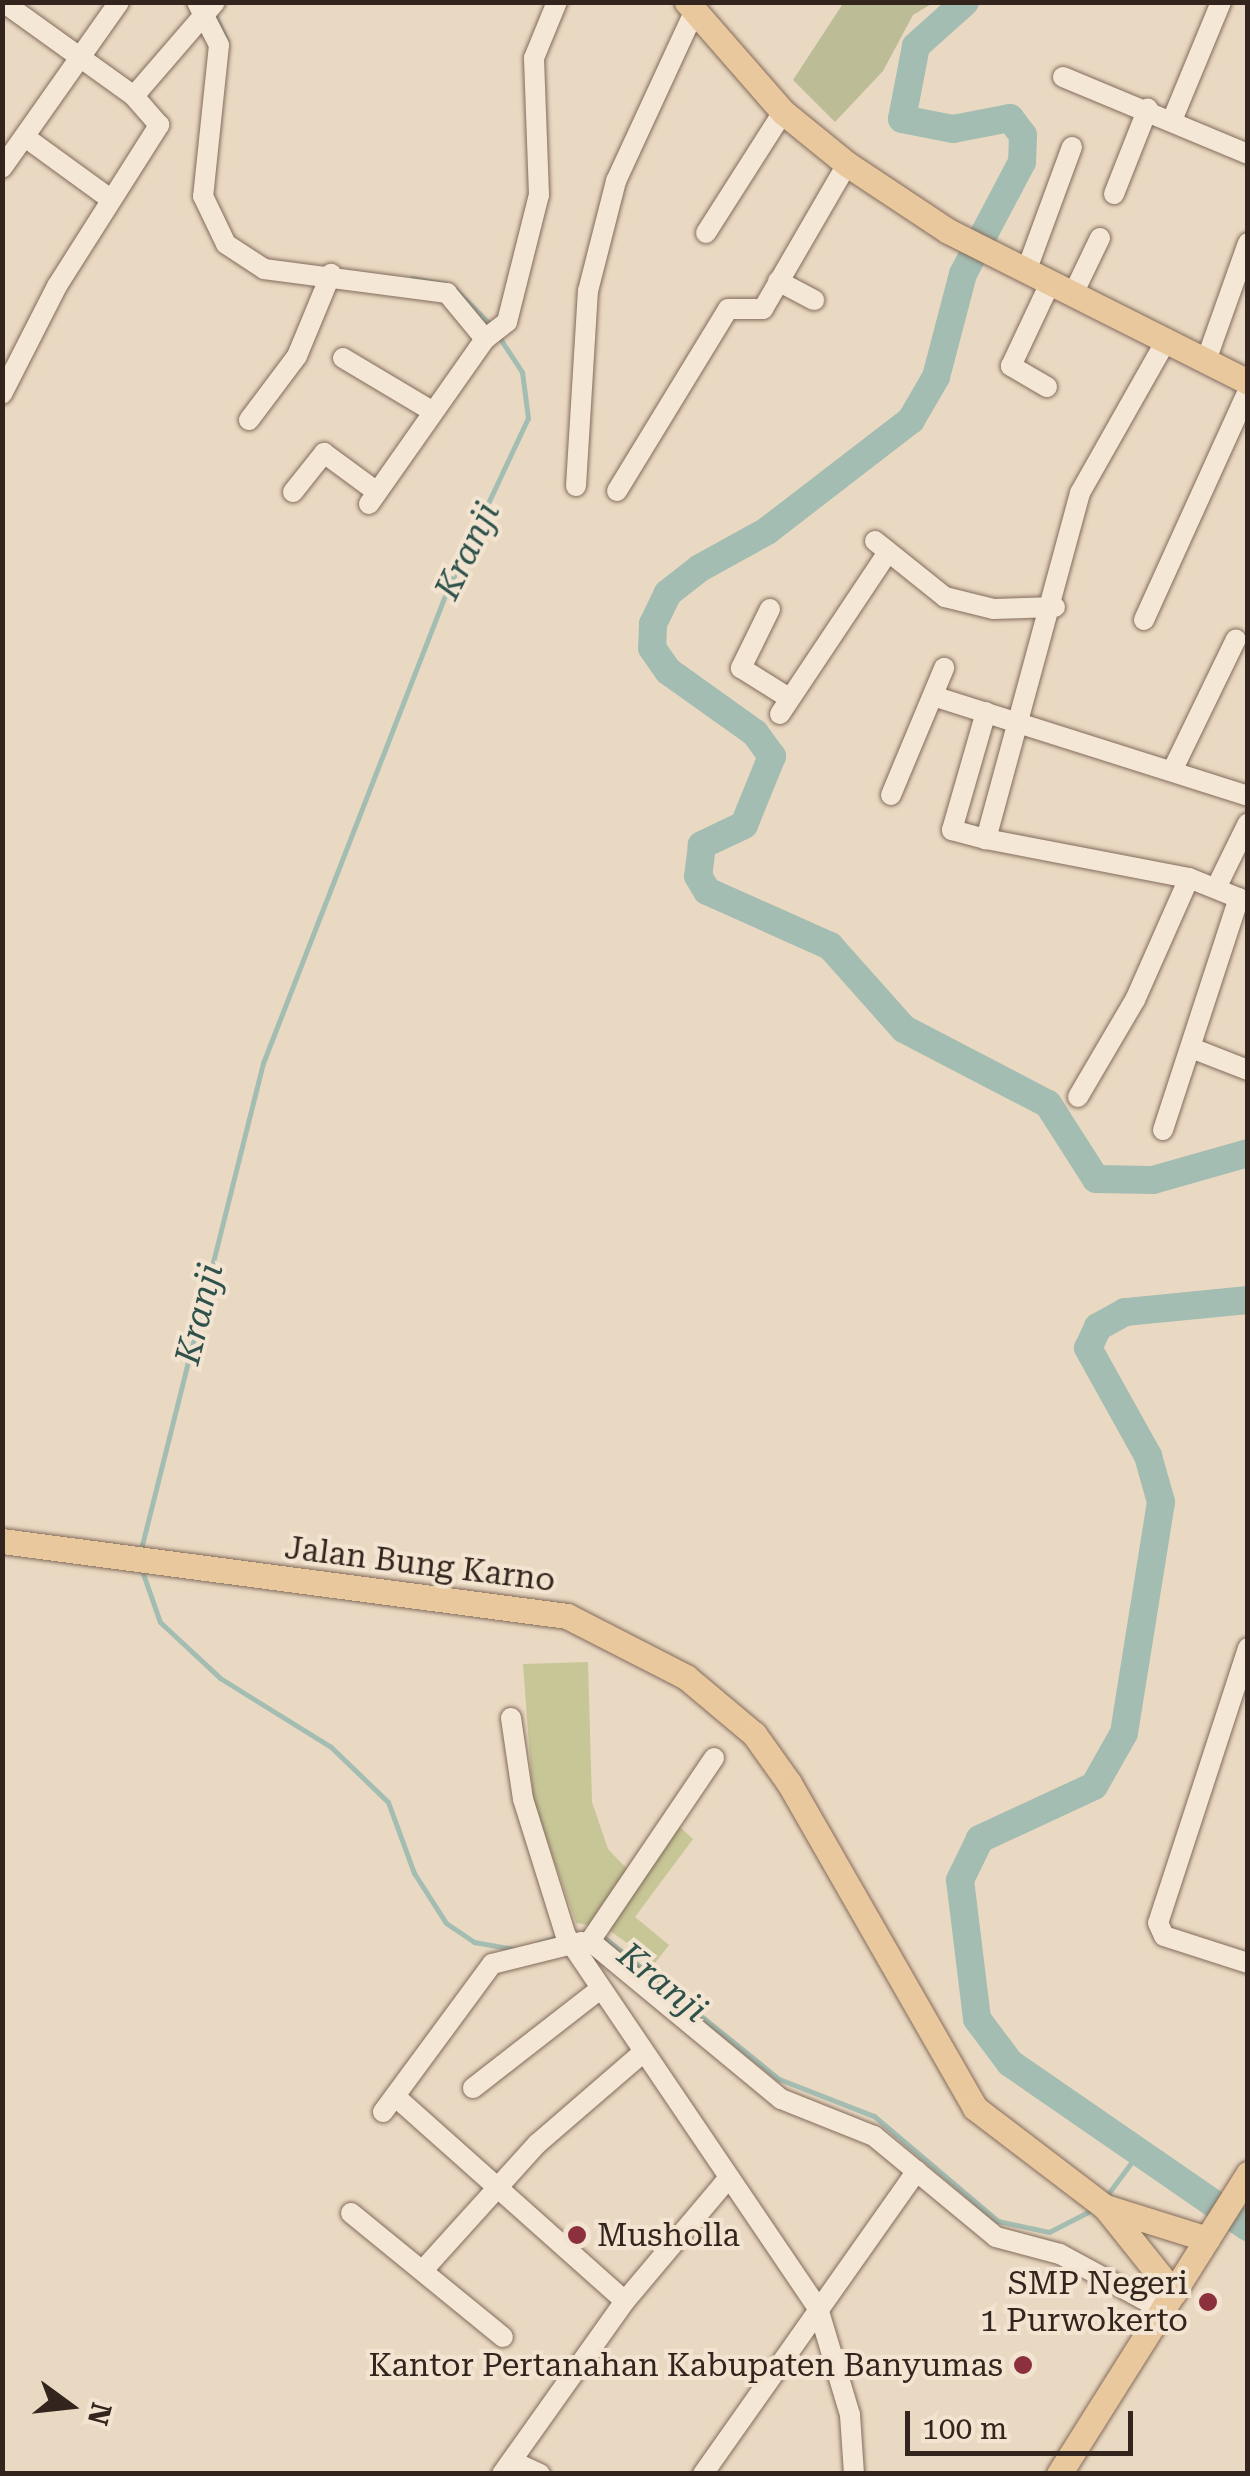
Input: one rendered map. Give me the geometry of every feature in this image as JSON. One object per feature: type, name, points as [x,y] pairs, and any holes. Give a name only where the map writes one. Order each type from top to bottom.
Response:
[{"type":"main road","points":[[699,9],[783,112],[847,164],[948,230],[1248,382]]},
{"type":"main road","name":"Jalan Bung Karno","points":[[2,1541],[157,1565],[567,1616],[686,1677],[754,1734],[788,1783],[975,2108],[1098,2202]]},
{"type":"main road","points":[[1060,2474],[1244,2181]]},
{"type":"main road","points":[[1098,2202],[1210,2235]]},
{"type":"main road","points":[[1098,2202],[1168,2302]]},
{"type":"street","points":[[2,2],[26,9],[134,96],[159,125],[109,198],[2,394]]},
{"type":"street","points":[[5,159],[25,137],[119,2]]},
{"type":"street","points":[[294,492],[324,454],[373,498],[432,411],[491,335],[537,208],[534,58],[557,2]]},
{"type":"street","points":[[1174,118],[1221,2]]},
{"type":"street","points":[[134,96],[207,7]]},
{"type":"street","points":[[207,7],[219,46],[202,174],[208,216],[226,244],[264,270],[332,274],[447,293],[491,335]]},
{"type":"street","points":[[576,486],[591,310],[616,181],[699,9]]},
{"type":"street","points":[[1063,77],[1174,118],[1248,154]]},
{"type":"street","points":[[1114,194],[1148,108]]},
{"type":"street","points":[[706,233],[783,112]]},
{"type":"street","points":[[25,137],[109,198]]},
{"type":"street","points":[[1025,268],[1072,146]]},
{"type":"street","points":[[617,491],[728,308],[760,312],[847,164]]},
{"type":"street","points":[[1046,387],[1011,366],[1100,238]]},
{"type":"street","points":[[1206,358],[1248,243]]},
{"type":"street","points":[[249,420],[297,356],[332,274]]},
{"type":"street","points":[[778,281],[814,300]]},
{"type":"street","points":[[986,839],[1055,607],[1080,493],[1168,339]]},
{"type":"street","points":[[344,358],[432,411]]},
{"type":"street","points":[[1144,620],[1248,391]]},
{"type":"street","points":[[770,609],[742,668],[785,706],[881,546],[944,596],[994,608],[1055,607]]},
{"type":"street","points":[[1173,769],[1236,639]]},
{"type":"street","points":[[891,795],[944,668]]},
{"type":"street","points":[[933,696],[1173,769],[1248,796]]},
{"type":"street","points":[[986,712],[952,832],[1189,878],[1243,900],[1163,1130]]},
{"type":"street","points":[[1216,888],[1248,823]]},
{"type":"street","points":[[1078,1097],[1135,1000],[1189,878]]},
{"type":"street","points":[[1194,1049],[1248,1070]]},
{"type":"street","points":[[1248,1648],[1158,1923],[1164,1936],[1248,1964]]},
{"type":"street","points":[[511,1718],[578,1933],[600,1989],[726,2181],[818,2308],[850,2415],[854,2474]]},
{"type":"street","points":[[625,2301],[390,2105],[485,1970],[578,1933],[714,1758]]},
{"type":"street","points":[[578,1933],[782,2099],[874,2136],[996,2237],[1060,2254],[1168,2302]]},
{"type":"street","points":[[473,2088],[600,1989]]},
{"type":"street","points":[[424,2269],[494,2188],[640,2055]]},
{"type":"street","points":[[703,2474],[917,2171]]},
{"type":"street","points":[[540,2474],[507,2467],[625,2301],[726,2181]]},
{"type":"street","points":[[350,2213],[504,2337]]},
{"type":"shaded area","points":[[588,1662],[592,1802],[608,1849],[628,1870],[669,1817],[693,1839],[635,1917],[669,1945],[655,1963],[606,1928],[576,1923],[533,1800],[523,1664]]},
{"type":"green space","points":[[844,2],[933,3],[913,15],[883,71],[835,122],[793,80]]},
{"type":"waterway","name":"Kranji","points":[[965,2],[916,46],[902,119],[953,129],[1010,118],[1023,135],[1022,162],[963,274],[936,377],[911,420],[767,531],[700,568],[668,593],[653,624],[652,648],[668,671],[755,733],[772,756],[744,825],[702,845],[698,876],[707,891],[830,946],[904,1029],[1048,1104],[1096,1179],[1153,1180],[1248,1153]]},
{"type":"waterway","name":"Kranji","points":[[213,10],[227,41]]},
{"type":"waterway","name":"Kranji","points":[[412,278],[445,284]]},
{"type":"waterway","name":"Kranji","points":[[455,289],[493,327]]},
{"type":"waterway","name":"Kranji","points":[[141,1549],[263,1063],[446,593],[528,418],[522,372],[499,337]]},
{"type":"waterway","name":"Kranji","points":[[1248,1300],[1125,1312],[1098,1327],[1088,1348],[1148,1456],[1161,1502],[1124,1733],[1094,1786],[980,1839],[960,1880],[977,2019],[1010,2063],[1248,2227]]},
{"type":"waterway","name":"Kranji","points":[[140,1565],[160,1622],[220,1678],[331,1747],[388,1802],[414,1873],[446,1923],[474,1942],[514,1949]]},
{"type":"waterway","name":"Kranji","points":[[601,1935],[779,2079],[874,2116],[998,2221],[1049,2232],[1094,2209]]},
{"type":"waterway","points":[[539,1943],[562,1936]]},
{"type":"waterway","name":"Kranji","points":[[1105,2198],[1142,2148]]},
{"type":"place","name":"Musholla","points":[[577,2235]]},
{"type":"place","name":"SMP Negeri 1 Purwokerto","points":[[1208,2302]]},
{"type":"place","name":"Kantor Pertanahan Kabupaten Banyumas","points":[[1023,2365]]}]
